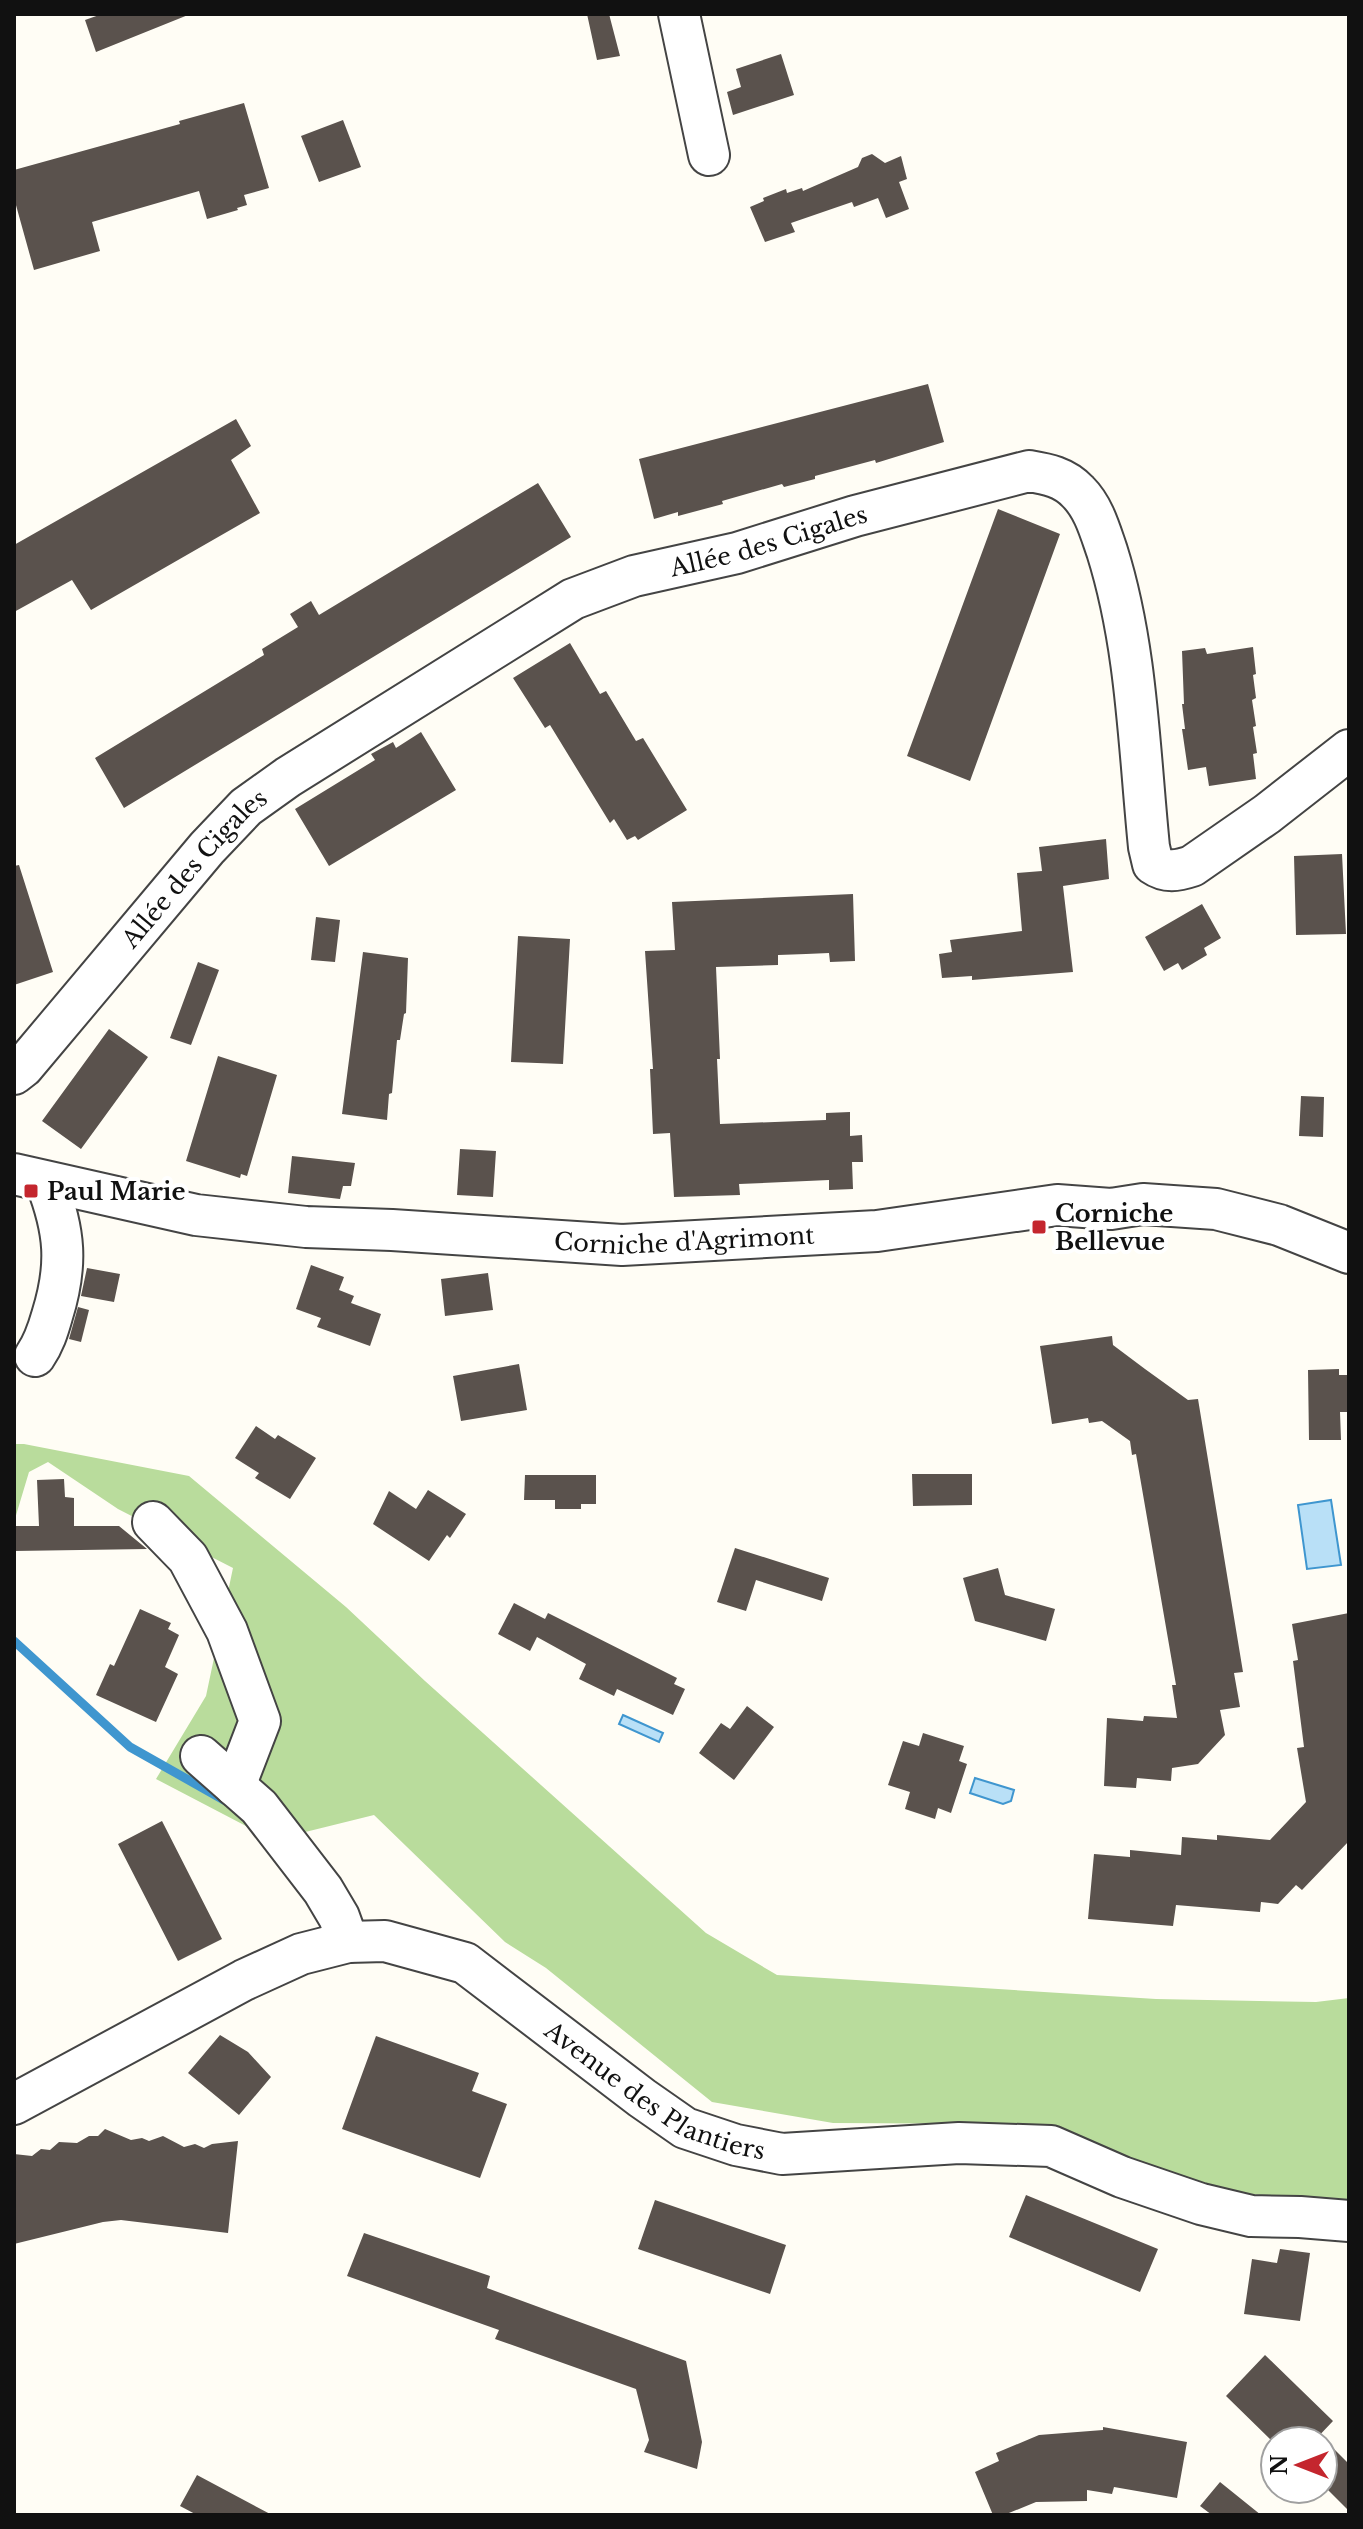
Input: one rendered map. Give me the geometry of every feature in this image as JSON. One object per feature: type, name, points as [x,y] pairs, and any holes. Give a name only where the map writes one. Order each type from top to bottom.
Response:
[{"type":"street","points":[[679,14],[709,155]]},
{"type":"street","name":"Allée des Cigales","points":[[14,1074],[207,848],[246,807],[288,777],[427,692],[634,576],[737,553],[869,512],[1029,471],[1056,476],[1078,491],[1096,520],[1116,579],[1129,641],[1153,864],[1162,870],[1192,866],[1267,814],[1349,750]]},
{"type":"street","points":[[30,1178],[57,1211],[64,1250],[61,1287],[44,1342],[35,1356]]},
{"type":"street","name":"Corniche d'Agrimont","points":[[30,1178],[196,1215],[306,1227],[622,1245],[877,1231],[1057,1205],[1111,1209],[1143,1204],[1216,1209],[1279,1225],[1349,1253]]},
{"type":"street","points":[[153,1522],[188,1558],[195,1570],[227,1631],[260,1721],[235,1786]]},
{"type":"street","points":[[201,1756],[259,1807],[323,1890],[339,1917],[348,1942]]},
{"type":"street","name":"Avenue des Plantiers","points":[[14,2104],[244,1980],[301,1954],[348,1942],[385,1941],[465,1963],[685,2128],[736,2145],[782,2154],[959,2143],[1051,2146],[1122,2177],[1201,2204],[1251,2216],[1349,2221]]},
{"type":"green space","points":[[14,1444],[189,1476],[346,1607],[706,1933],[777,1975],[1156,1999],[1316,2002],[1349,1998],[1349,2201],[1291,2199],[1228,2191],[1029,2124],[833,2123],[712,2102],[546,1968],[505,1942],[374,1815],[273,1840],[156,1779],[206,1696],[233,1568],[118,1509],[48,1462],[29,1472],[14,1522]]},
{"type":"water","points":[[1331,1500],[1341,1565],[1307,1569],[1298,1505]]},
{"type":"water","points":[[623,1715],[663,1733],[659,1742],[619,1724]]},
{"type":"water","points":[[975,1778],[1014,1790],[1011,1801],[1003,1804],[970,1793]]},
{"type":"building","points":[[102,14],[188,15],[96,52],[85,20]]},
{"type":"building","points":[[587,14],[609,14],[620,56],[597,60]]},
{"type":"building","points":[[781,54],[794,95],[733,115],[727,92],[741,87],[736,69]]},
{"type":"building","points":[[244,103],[269,188],[244,195],[247,205],[238,210],[207,219],[199,191],[92,222],[100,251],[34,270],[14,198],[14,170]]},
{"type":"building","points":[[343,120],[361,167],[319,182],[301,136]]},
{"type":"building","points":[[872,154],[885,163],[901,156],[907,179],[899,182],[909,209],[886,218],[878,198],[854,207],[852,202],[791,223],[795,232],[765,242],[750,207],[786,189],[787,193],[802,188],[803,191],[858,167],[862,158]]},
{"type":"building","points":[[928,384],[944,442],[876,463],[875,460],[815,476],[815,479],[784,487],[782,484],[678,516],[678,512],[654,519],[639,459]]},
{"type":"building","points":[[236,419],[251,446],[231,460],[260,513],[91,610],[72,580],[14,612],[14,545]]},
{"type":"building","points":[[538,483],[571,537],[124,808],[95,758],[264,655],[262,649],[298,627],[290,614],[311,601],[319,615]]},
{"type":"building","points":[[998,509],[1060,534],[970,781],[907,756]]},
{"type":"building","points":[[570,643],[600,694],[606,691],[636,741],[643,738],[687,810],[638,840],[635,836],[627,840],[614,819],[610,823],[550,725],[545,728],[513,678]]},
{"type":"building","points":[[1253,647],[1256,698],[1252,700],[1256,726],[1253,727],[1257,753],[1253,754],[1256,779],[1209,786],[1206,767],[1188,770],[1182,729],[1185,729],[1182,651],[1205,648],[1207,654]]},
{"type":"building","points":[[421,732],[456,790],[329,866],[295,809],[375,760],[371,754],[393,742],[396,748]]},
{"type":"building","points":[[1106,839],[1109,879],[1063,886],[1073,972],[972,980],[972,976],[942,978],[939,954],[952,952],[950,940],[1022,931],[1017,873],[1042,871],[1039,847]]},
{"type":"building","points":[[1342,854],[1346,934],[1296,935],[1294,856]]},
{"type":"building","points":[[19,865],[53,972],[14,985],[14,866]]},
{"type":"building","points":[[853,894],[855,961],[830,962],[829,953],[778,955],[778,965],[716,967],[720,1124],[826,1120],[826,1113],[850,1112],[850,1136],[862,1135],[863,1162],[852,1162],[853,1189],[829,1190],[829,1180],[739,1184],[740,1195],[674,1197],[670,1133],[653,1134],[650,1069],[653,1069],[645,951],[675,950],[672,902]]},
{"type":"building","points":[[1202,904],[1221,938],[1204,948],[1207,955],[1182,970],[1178,963],[1164,971],[1145,937]]},
{"type":"building","points":[[316,917],[340,920],[335,962],[311,960]]},
{"type":"building","points":[[518,936],[570,939],[563,1064],[511,1062]]},
{"type":"building","points":[[363,952],[408,958],[406,1013],[400,1040],[397,1040],[387,1120],[342,1114]]},
{"type":"building","points":[[198,962],[219,970],[191,1045],[170,1038]]},
{"type":"building","points":[[109,1029],[148,1057],[81,1149],[42,1121]]},
{"type":"building","points":[[218,1056],[277,1075],[247,1176],[241,1174],[240,1178],[186,1161]]},
{"type":"building","points":[[1301,1096],[1324,1097],[1323,1137],[1299,1136]]},
{"type":"building","points":[[460,1149],[496,1151],[493,1197],[457,1195]]},
{"type":"building","points":[[292,1156],[355,1163],[351,1186],[343,1186],[340,1199],[288,1193]]},
{"type":"building","points":[[311,1265],[344,1277],[339,1290],[354,1296],[351,1303],[381,1314],[370,1346],[317,1327],[321,1318],[296,1309]]},
{"type":"building","points":[[87,1268],[120,1274],[114,1302],[81,1296]]},
{"type":"building","points":[[488,1273],[493,1310],[445,1316],[441,1279]]},
{"type":"building","points":[[78,1307],[89,1310],[81,1342],[69,1339]]},
{"type":"building","points":[[1112,1336],[1113,1345],[1145,1369],[1188,1400],[1198,1399],[1243,1672],[1234,1673],[1240,1707],[1220,1710],[1225,1735],[1198,1764],[1172,1768],[1171,1781],[1137,1778],[1136,1788],[1104,1786],[1107,1718],[1143,1721],[1144,1716],[1177,1718],[1172,1685],[1176,1685],[1136,1454],[1132,1455],[1130,1441],[1102,1421],[1089,1423],[1088,1418],[1052,1424],[1040,1346]]},
{"type":"building","points":[[519,1364],[527,1410],[461,1421],[453,1376]]},
{"type":"building","points":[[1339,1369],[1339,1375],[1349,1375],[1349,1412],[1340,1412],[1341,1440],[1309,1440],[1308,1370]]},
{"type":"building","points":[[256,1426],[275,1439],[278,1435],[316,1458],[290,1499],[255,1478],[259,1473],[235,1458]]},
{"type":"building","points":[[912,1474],[972,1474],[972,1505],[913,1506]]},
{"type":"building","points":[[525,1475],[596,1475],[596,1504],[581,1504],[581,1509],[555,1509],[555,1500],[524,1500]]},
{"type":"building","points":[[64,1479],[65,1497],[74,1498],[74,1526],[119,1526],[147,1549],[14,1551],[14,1526],[39,1526],[37,1480]]},
{"type":"building","points":[[428,1490],[466,1514],[429,1561],[373,1524],[389,1491],[416,1509]]},
{"type":"building","points":[[735,1548],[829,1578],[822,1601],[756,1580],[746,1611],[717,1602]]},
{"type":"building","points":[[998,1568],[1005,1595],[1055,1609],[1046,1641],[975,1621],[963,1578]]},
{"type":"building","points":[[514,1603],[545,1619],[548,1613],[677,1678],[674,1684],[685,1689],[673,1715],[617,1689],[614,1696],[579,1679],[586,1664],[537,1637],[530,1651],[498,1634]]},
{"type":"building","points":[[140,1609],[171,1623],[168,1629],[179,1635],[165,1667],[178,1674],[156,1722],[96,1695],[110,1664],[114,1666]]},
{"type":"building","points":[[1349,1613],[1349,1841],[1302,1890],[1296,1885],[1278,1904],[1261,1902],[1260,1912],[1176,1905],[1173,1926],[1088,1919],[1094,1854],[1130,1857],[1130,1850],[1181,1855],[1182,1837],[1217,1840],[1217,1835],[1270,1840],[1306,1802],[1297,1748],[1304,1747],[1293,1661],[1298,1660],[1292,1624]]},
{"type":"building","points":[[747,1706],[774,1727],[734,1780],[699,1753],[721,1723],[730,1729]]},
{"type":"building","points":[[923,1733],[964,1746],[959,1761],[967,1764],[951,1813],[938,1808],[935,1819],[905,1809],[910,1792],[888,1785],[903,1741],[919,1746]]},
{"type":"building","points":[[162,1821],[222,1939],[178,1961],[118,1844]]},
{"type":"building","points":[[220,2035],[248,2052],[271,2077],[239,2115],[188,2073]]},
{"type":"building","points":[[376,2036],[479,2073],[472,2091],[507,2104],[480,2178],[342,2129]]},
{"type":"building","points":[[105,2129],[131,2140],[142,2138],[149,2141],[163,2136],[184,2147],[195,2144],[204,2148],[238,2141],[228,2233],[121,2220],[14,2244],[14,2154],[32,2156],[41,2149],[50,2150],[59,2142],[77,2143],[89,2136],[98,2136]]},
{"type":"building","points":[[1026,2195],[1158,2249],[1140,2292],[1009,2237]]},
{"type":"building","points":[[655,2200],[786,2245],[770,2294],[638,2249]]},
{"type":"building","points":[[364,2233],[490,2276],[487,2288],[686,2361],[702,2442],[697,2469],[644,2452],[649,2440],[636,2389],[495,2339],[499,2330],[347,2276]]},
{"type":"building","points":[[1280,2249],[1310,2253],[1300,2321],[1244,2314],[1252,2259],[1277,2263]]},
{"type":"building","points":[[1265,2355],[1333,2421],[1329,2425],[1259,2425],[1259,2428],[1226,2396]]},
{"type":"building","points":[[1103,2427],[1187,2442],[1177,2498],[1114,2487],[1112,2494],[1087,2490],[1087,2501],[1036,2502],[1004,2515],[993,2515],[975,2472],[999,2461],[996,2453],[1039,2435],[1103,2430]]},
{"type":"building","points":[[1339,2454],[1349,2464],[1349,2511],[1339,2501]]},
{"type":"building","points":[[197,2475],[272,2515],[197,2515],[180,2506]]},
{"type":"building","points":[[1220,2482],[1261,2515],[1212,2515],[1200,2506]]},
{"type":"waterway","points":[[14,1641],[130,1747],[224,1800]]},
{"type":"place","name":"Paul Marie","points":[[31,1191]]},
{"type":"place","name":"Corniche Bellevue","points":[[1039,1227]]}]
